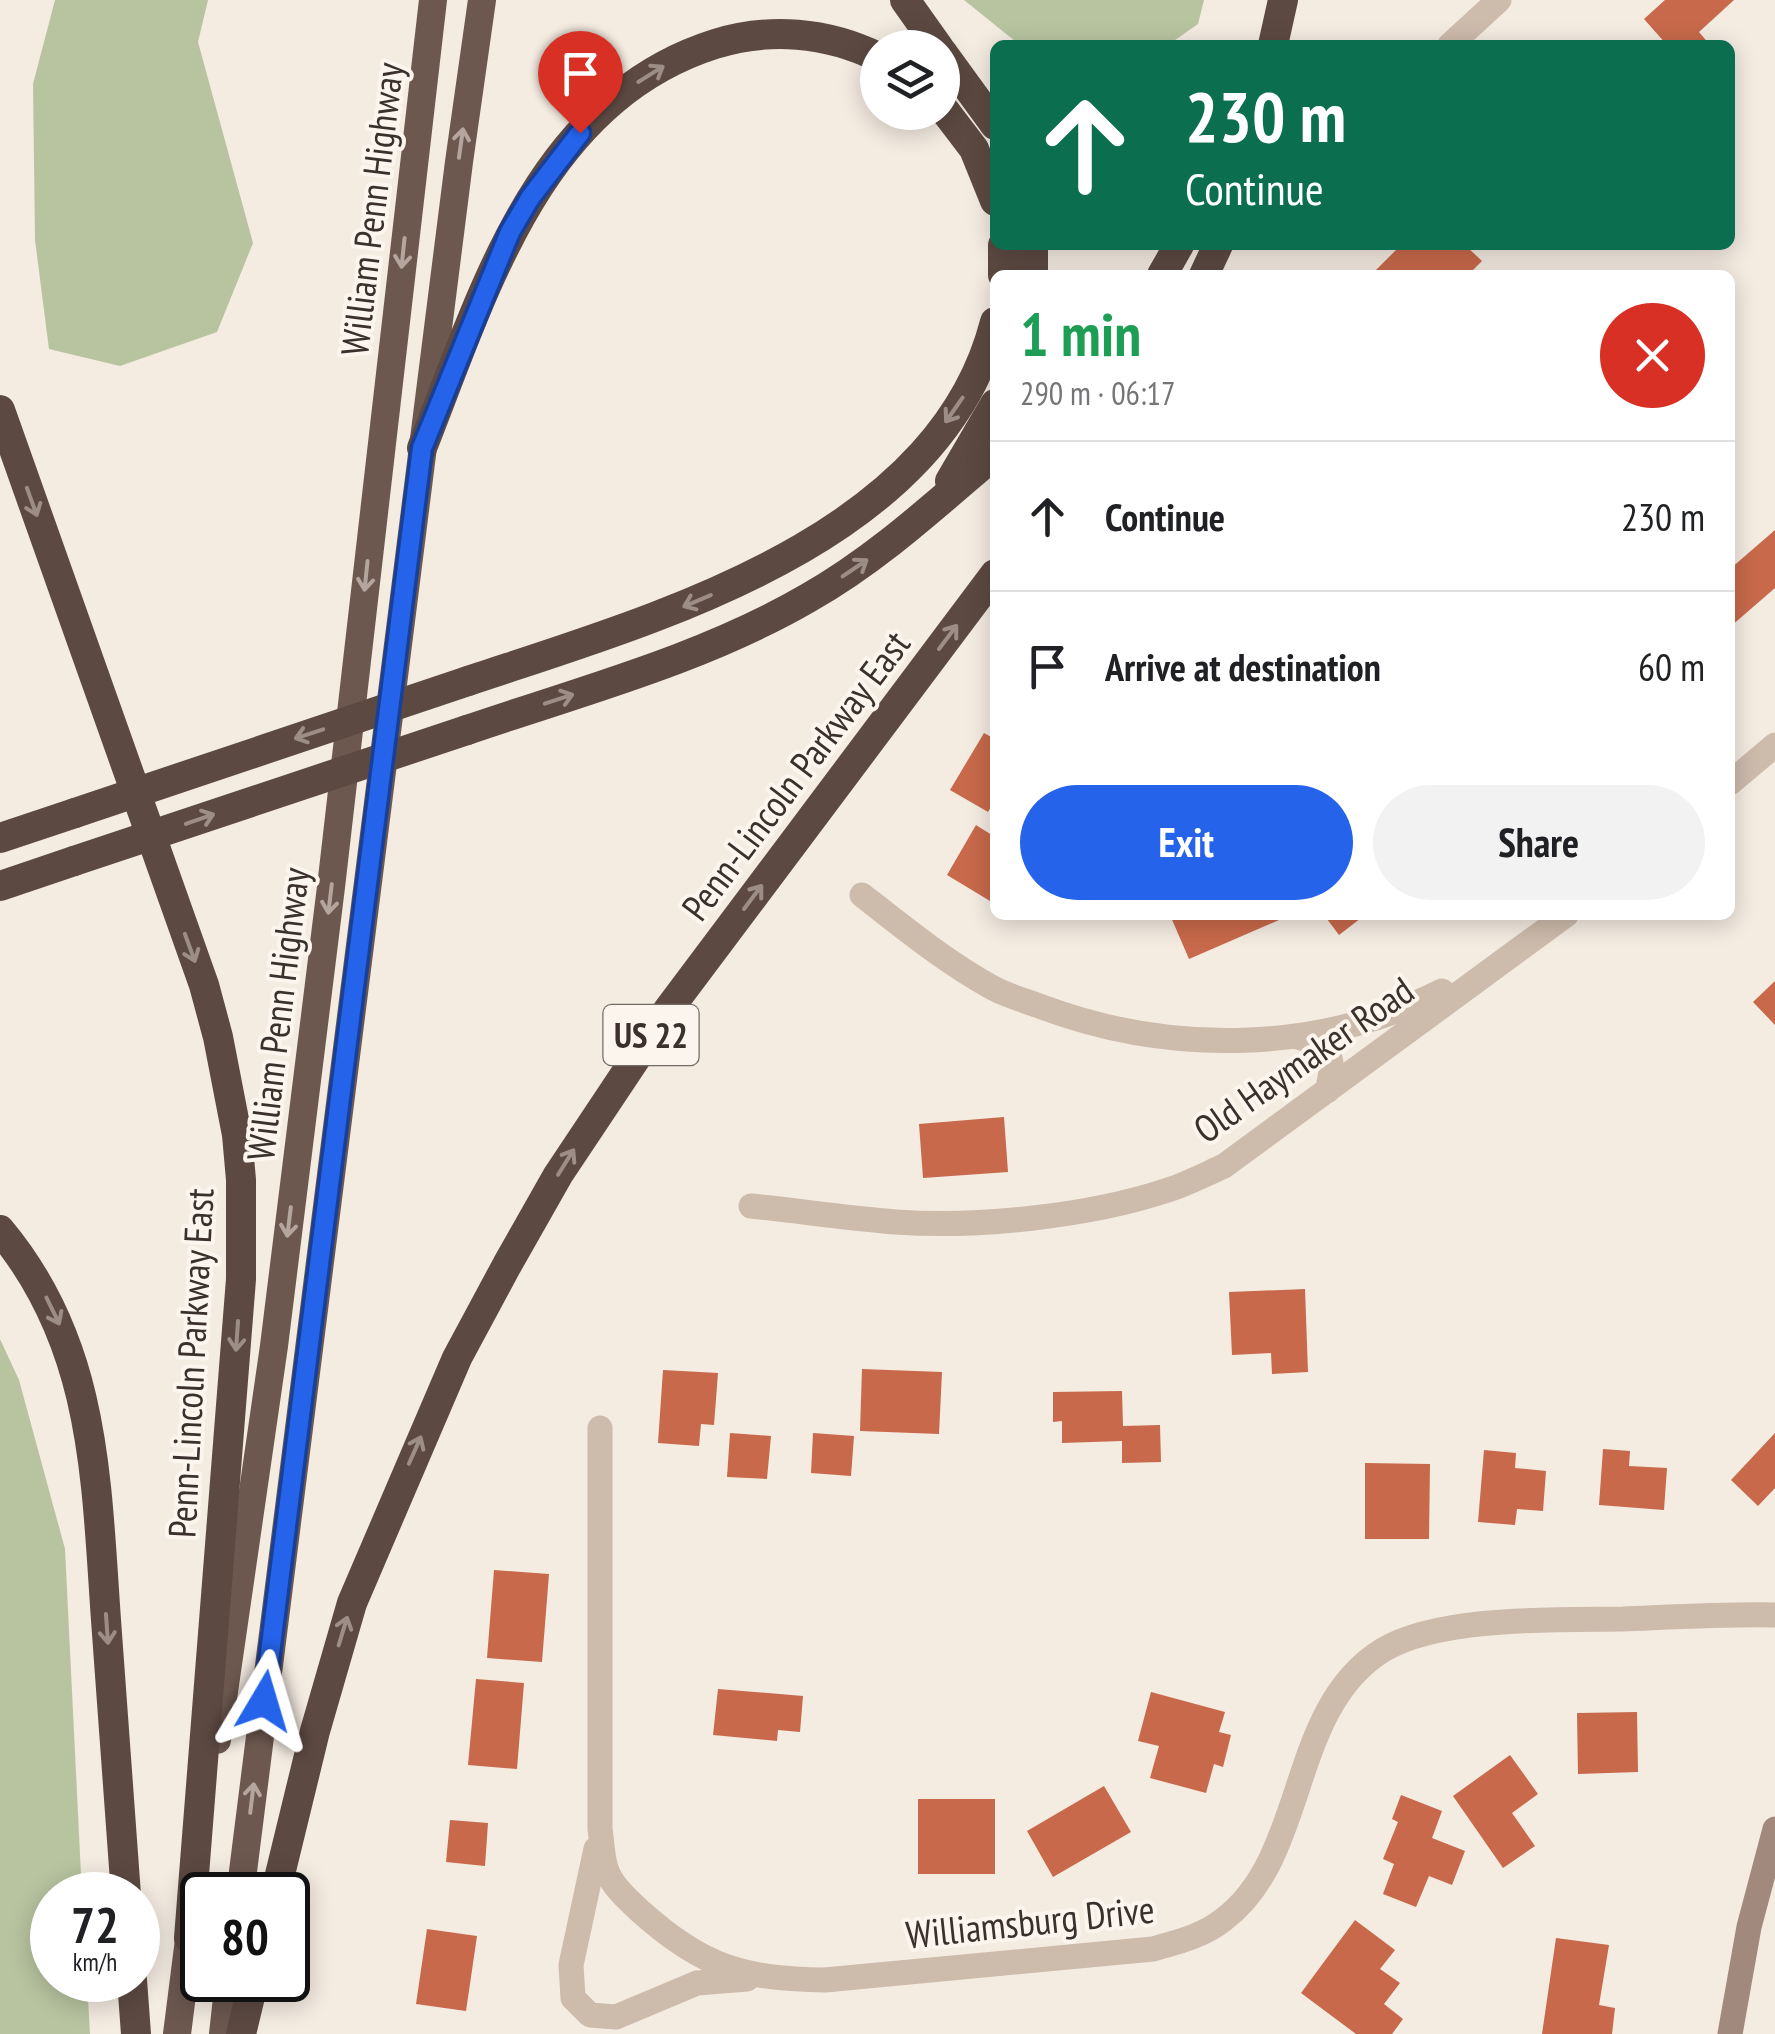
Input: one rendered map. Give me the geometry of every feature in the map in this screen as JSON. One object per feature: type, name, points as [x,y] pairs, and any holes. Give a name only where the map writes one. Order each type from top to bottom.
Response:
[{"type":"highway","name":"William Penn Highway","points":[[198,1872],[274,1346],[433,0]]},
{"type":"highway","name":"William Penn Highway","points":[[243,1872],[482,0]]},
{"type":"highway","points":[[905,0],[927,30]]},
{"type":"highway","points":[[422,448],[510,232],[563,154],[626,90],[648,74],[698,50],[752,36],[808,35],[860,50]]},
{"type":"highway","points":[[960,76],[990,118]]},
{"type":"highway","points":[[960,130],[974,149],[990,188]]},
{"type":"highway","points":[[0,838],[692,604],[786,559],[896,478],[941,428],[971,384],[990,335]]},
{"type":"highway","name":"Penn-Lincoln Parkway East","points":[[0,410],[204,985],[226,1070],[237,1134],[241,1279],[194,1872]]},
{"type":"highway","points":[[939,502],[990,413]]},
{"type":"highway","points":[[0,886],[651,668],[761,623],[854,569],[990,458]]},
{"type":"highway","name":"Penn-Lincoln Parkway East","points":[[281,1872],[332,1667],[376,1539],[456,1358],[577,1146],[668,1010],[990,581]]},
{"type":"highway","points":[[0,1230],[52,1307],[66,1340],[88,1422],[96,1474],[124,1872]]},
{"type":"highway","points":[[134,2002],[136,2034]]},
{"type":"highway","name":"William Penn Highway","points":[[177,2034],[181,2002]]},
{"type":"highway","points":[[223,2034],[227,2002]]},
{"type":"highway","points":[[241,2034],[249,2002]]},
{"type":"main road","points":[[1730,2034],[1749,1927],[1775,1829]]},
{"type":"street","points":[[1455,40],[1499,0]]},
{"type":"street","points":[[1735,779],[1775,745]]},
{"type":"street","name":"Old Haymaker Road","points":[[862,895],[920,942],[995,990],[1078,1020],[1155,1036],[1254,1042],[1342,1030],[1406,1010],[1526,945]]},
{"type":"street","name":"Old Haymaker Road","points":[[751,1206],[897,1222],[954,1222],[1115,1204],[1169,1190],[1224,1166],[1559,920]]},
{"type":"street","points":[[1293,1036],[1319,1042],[1330,1056],[1332,1073],[1327,1091]]},
{"type":"street","name":"Williamsburg Drive","points":[[600,1428],[600,1829],[606,1870],[623,1895],[696,1955],[772,1980],[826,1980],[1134,1950],[1190,1938],[1224,1920],[1266,1870],[1318,1730],[1359,1668],[1384,1650],[1411,1638],[1492,1622],[1775,1614]]},
{"type":"street","points":[[600,1829],[571,1965],[573,1998],[590,2015],[616,2016],[697,1983],[728,1978],[772,1980]]},
{"type":"green space","points":[[55,0],[208,0],[198,42],[253,243],[217,332],[120,366],[49,349],[35,240],[33,84]]},
{"type":"green space","points":[[964,0],[1204,0],[1198,24],[1175,40],[1014,40]]},
{"type":"green space","points":[[0,1339],[19,1380],[65,1549],[81,1872],[30,1872],[30,2002],[88,2002],[90,2034],[0,2034]]},
{"type":"building","points":[[1665,0],[1734,0],[1699,32],[1706,40],[1663,40],[1644,19]]},
{"type":"building","points":[[1396,250],[1470,250],[1482,261],[1473,270],[1376,270]]},
{"type":"building","points":[[1775,530],[1775,588],[1735,623],[1735,565]]},
{"type":"building","points":[[984,733],[990,736],[988,812],[950,790]]},
{"type":"building","points":[[976,825],[990,834],[990,901],[947,875]]},
{"type":"building","points":[[1172,920],[1279,920],[1189,959]]},
{"type":"building","points":[[1328,920],[1358,920],[1339,935]]},
{"type":"building","points":[[1775,981],[1775,1025],[1753,1002]]},
{"type":"building","points":[[1004,1117],[1008,1172],[923,1178],[919,1124]]},
{"type":"building","points":[[1305,1289],[1308,1372],[1272,1374],[1271,1353],[1232,1355],[1229,1292]]},
{"type":"building","points":[[862,1369],[942,1372],[939,1434],[860,1431]]},
{"type":"building","points":[[663,1370],[718,1373],[714,1425],[701,1424],[699,1446],[658,1443]]},
{"type":"building","points":[[1122,1391],[1123,1426],[1160,1425],[1161,1462],[1122,1463],[1122,1441],[1062,1443],[1062,1421],[1053,1422],[1053,1392]]},
{"type":"building","points":[[730,1433],[771,1436],[767,1479],[727,1477]]},
{"type":"building","points":[[813,1433],[854,1436],[851,1476],[811,1473]]},
{"type":"building","points":[[1775,1433],[1775,1488],[1758,1506],[1731,1480]]},
{"type":"building","points":[[1603,1449],[1630,1451],[1629,1466],[1667,1468],[1664,1510],[1599,1505]]},
{"type":"building","points":[[1484,1450],[1516,1453],[1515,1468],[1546,1471],[1543,1511],[1517,1509],[1515,1525],[1478,1522]]},
{"type":"building","points":[[1365,1463],[1430,1464],[1429,1539],[1365,1539]]},
{"type":"building","points":[[494,1570],[549,1574],[542,1662],[487,1658]]},
{"type":"building","points":[[476,1679],[524,1683],[517,1769],[468,1765]]},
{"type":"building","points":[[718,1689],[803,1696],[800,1732],[778,1730],[777,1741],[713,1735]]},
{"type":"building","points":[[1151,1692],[1225,1712],[1219,1732],[1231,1735],[1223,1767],[1214,1764],[1206,1793],[1150,1778],[1159,1746],[1138,1741]]},
{"type":"building","points":[[1637,1712],[1638,1772],[1578,1774],[1577,1713]]},
{"type":"building","points":[[1510,1755],[1538,1794],[1512,1813],[1535,1846],[1503,1868],[1453,1796]]},
{"type":"building","points":[[1104,1786],[1131,1832],[1053,1877],[1027,1831]]},
{"type":"building","points":[[1401,1795],[1442,1811],[1432,1838],[1465,1851],[1452,1885],[1429,1876],[1416,1907],[1383,1894],[1394,1864],[1383,1859],[1398,1822],[1392,1819]]},
{"type":"building","points":[[918,1799],[995,1799],[995,1874],[918,1874]]},
{"type":"building","points":[[450,1820],[488,1823],[485,1866],[446,1862]]},
{"type":"building","points":[[1355,1920],[1395,1950],[1380,1969],[1400,1983],[1384,2004],[1403,2019],[1392,2034],[1356,2034],[1301,1993]]},
{"type":"building","points":[[427,1929],[477,1936],[466,2011],[416,2004]]},
{"type":"building","points":[[1556,1938],[1609,1945],[1599,2005],[1615,2008],[1612,2034],[1542,2034]]},
{"type":"route","points":[[264,1701],[422,448],[510,232],[554,164],[580,133]]}]
